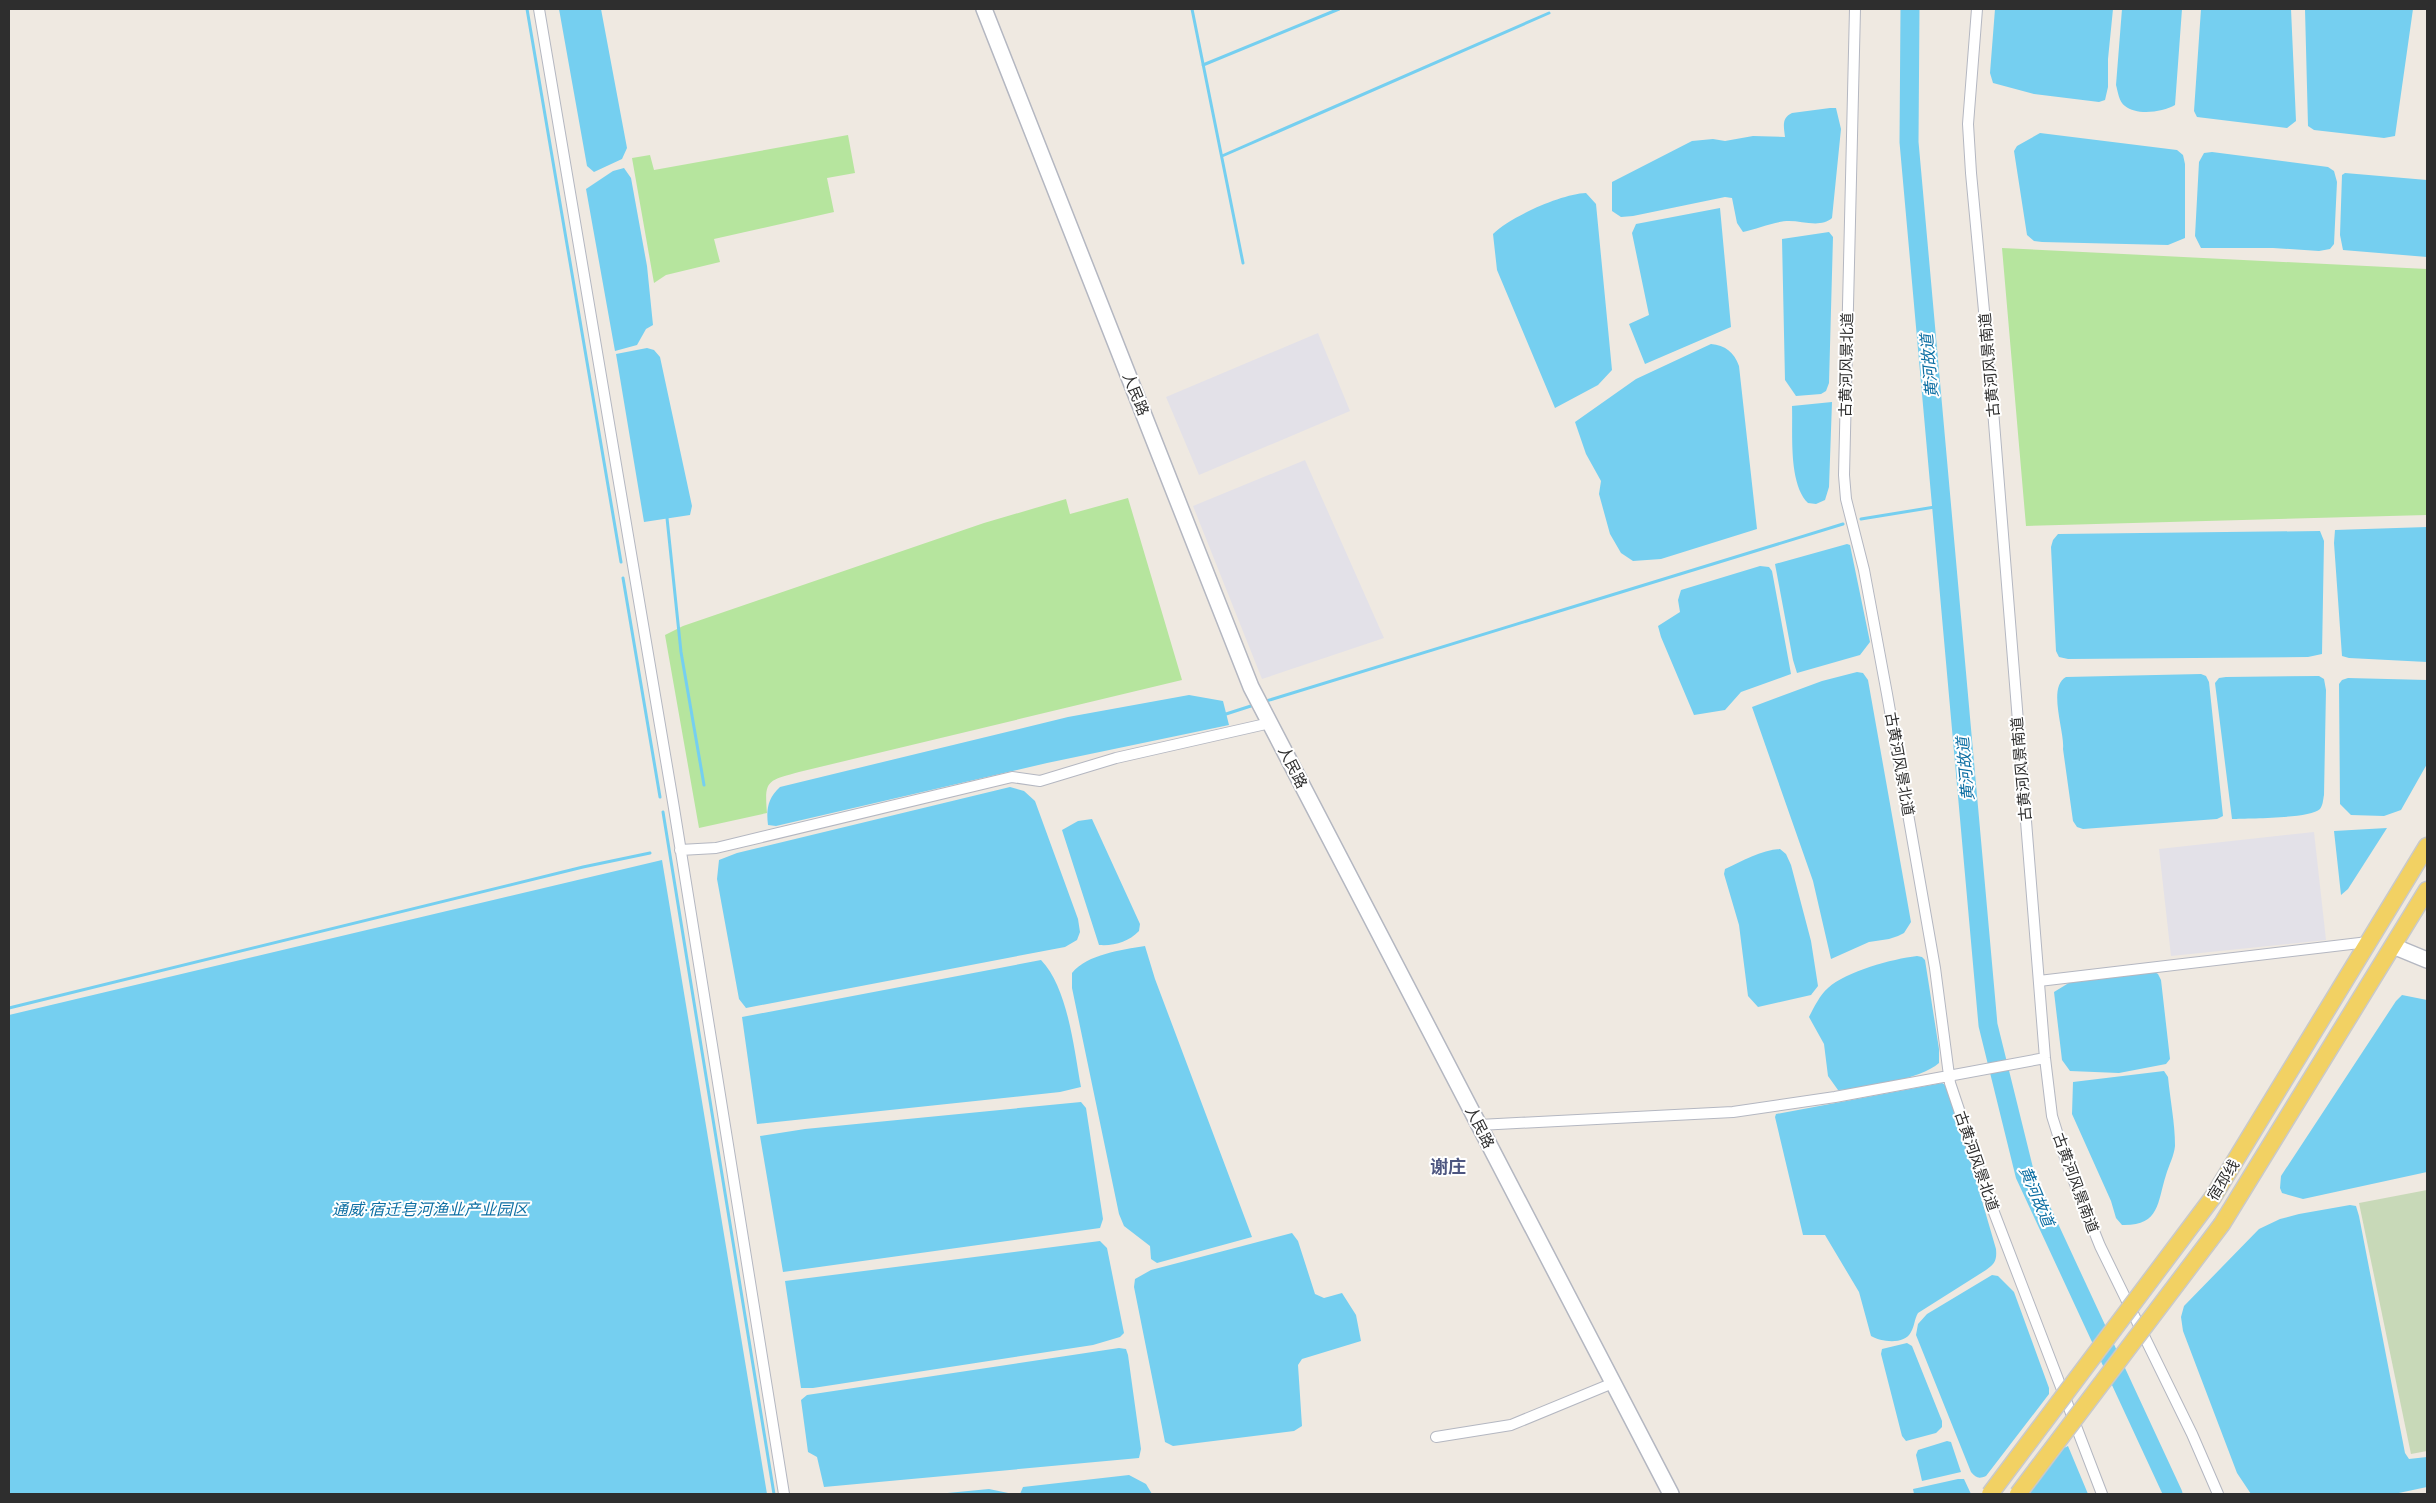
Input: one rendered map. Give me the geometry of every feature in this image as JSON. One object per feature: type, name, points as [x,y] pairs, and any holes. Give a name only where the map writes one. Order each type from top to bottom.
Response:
[{"type":"main road","name":"宿邳线","points":[[1990,1494],[2212,1197],[2427,846]]},
{"type":"main road","name":"宿邳线","points":[[2018,1494],[2222,1224],[2427,890]]},
{"type":"street","points":[[539,9],[680,850],[784,1494]]},
{"type":"street","name":"人民路","points":[[984,9],[1260,703],[1671,1494]]},
{"type":"street","name":"古黄河风景北道","points":[[1855,9],[1844,475],[1846,499],[1864,570],[1888,694],[1954,1075],[1990,1202],[2102,1494]]},
{"type":"street","name":"古黄河风景南道","points":[[1977,9],[1969,115],[1970,163],[1991,385],[2039,981],[2041,1059],[2052,1116],[2067,1164],[2100,1246],[2192,1434],[2218,1494]]},
{"type":"street","points":[[680,850],[716,848],[1012,776],[1040,781],[1116,758],[1270,723]]},
{"type":"street","points":[[2039,981],[2368,942]]},
{"type":"street","points":[[2393,946],[2427,960]]},
{"type":"street","points":[[1479,1125],[1733,1112],[1835,1097],[2041,1059]]},
{"type":"street","points":[[1436,1438],[1512,1425],[1613,1382]]},
{"type":"shaded area","points":[[1318,333],[1350,411],[1199,475],[1166,397]]},
{"type":"shaded area","points":[[1305,460],[1384,638],[1262,679],[1193,506]]},
{"type":"shaded area","points":[[2314,832],[2326,940],[2171,956],[2159,849]]},
{"type":"green space","points":[[848,135],[855,173],[827,178],[834,212],[714,239],[720,262],[666,275],[654,283],[632,158],[650,155],[654,170]]},
{"type":"green space","points":[[2002,248],[2427,269],[2427,515],[2026,526]]},
{"type":"green space","points":[[1128,498],[1182,680],[780,777],[770,783],[768,787],[766,794],[767,813],[699,828],[665,635],[683,626],[984,523],[1066,499],[1070,514]]},
{"type":"green space","points":[[2427,1190],[2427,1451],[2411,1454],[2359,1203]]},
{"type":"water","points":[[559,9],[601,9],[627,148],[622,159],[594,172],[587,166]]},
{"type":"water","points":[[1995,9],[2113,9],[2108,59],[2108,87],[2105,100],[2099,102],[2034,94],[1993,83],[1990,73]]},
{"type":"water","points":[[2122,9],[2182,9],[2175,105],[2164,110],[2143,112],[2130,109],[2121,102],[2116,85]]},
{"type":"water","points":[[2201,9],[2291,9],[2296,121],[2287,128],[2197,117],[2194,111]]},
{"type":"water","points":[[2305,9],[2413,9],[2395,136],[2384,138],[2314,130],[2308,126]]},
{"type":"water","points":[[1836,108],[1841,129],[1832,218],[1828,221],[1812,223],[1784,221],[1743,232],[1737,223],[1732,198],[1725,197],[1633,216],[1621,217],[1612,211],[1612,182],[1692,141],[1713,139],[1725,141],[1753,136],[1785,137],[1784,123],[1788,115]]},
{"type":"water","points":[[2040,133],[2177,150],[2183,155],[2185,164],[2185,238],[2168,245],[2034,241],[2027,235],[2014,151],[2017,146]]},
{"type":"water","points":[[2212,152],[2328,167],[2334,171],[2337,182],[2334,244],[2330,249],[2319,251],[2273,248],[2201,248],[2195,236],[2199,162],[2204,153]]},
{"type":"water","points":[[624,168],[631,178],[647,266],[653,325],[646,329],[637,345],[615,351],[586,189],[613,171]]},
{"type":"water","points":[[2345,173],[2427,180],[2427,257],[2343,250],[2340,235],[2342,175]]},
{"type":"water","points":[[1586,193],[1596,204],[1612,370],[1598,385],[1555,408],[1497,270],[1493,234],[1501,227],[1536,208],[1563,197]]},
{"type":"water","points":[[1720,208],[1731,327],[1645,364],[1629,324],[1649,315],[1632,233],[1636,224]]},
{"type":"water","points":[[1829,232],[1833,237],[1829,383],[1826,391],[1821,394],[1796,396],[1785,380],[1782,239]]},
{"type":"water","points":[[1711,344],[1728,350],[1739,366],[1757,529],[1661,559],[1633,561],[1621,553],[1610,534],[1599,494],[1601,481],[1586,454],[1575,422],[1636,379]]},
{"type":"water","points":[[647,348],[654,350],[660,357],[692,506],[690,515],[644,522],[616,354]]},
{"type":"water","points":[[1832,402],[1829,487],[1825,500],[1816,504],[1808,503],[1797,483],[1794,471],[1792,406]]},
{"type":"water","points":[[2427,527],[2427,662],[2349,658],[2342,656],[2334,543],[2335,530]]},
{"type":"water","points":[[2320,531],[2324,541],[2322,654],[2308,657],[2068,659],[2059,657],[2056,651],[2051,547],[2053,540],[2058,534]]},
{"type":"water","points":[[1847,544],[1850,545],[1870,642],[1860,655],[1797,673],[1775,564]]},
{"type":"water","points":[[1760,566],[1769,567],[1772,571],[1791,674],[1741,692],[1725,710],[1694,715],[1658,626],[1680,612],[1678,600],[1681,590]]},
{"type":"water","points":[[1857,672],[1863,673],[1868,680],[1911,922],[1904,933],[1898,936],[1869,942],[1831,959],[1813,881],[1752,707],[1822,681]]},
{"type":"water","points":[[2201,674],[2206,676],[2209,682],[2223,816],[2217,819],[2083,829],[2077,827],[2073,821],[2058,710],[2057,700],[2060,682],[2066,677]]},
{"type":"water","points":[[2319,676],[2324,679],[2326,690],[2324,795],[2320,809],[2304,815],[2232,819],[2215,683],[2219,678],[2226,677]]},
{"type":"water","points":[[2348,678],[2427,680],[2427,764],[2401,810],[2384,816],[2351,815],[2340,804],[2339,684],[2342,680]]},
{"type":"water","points":[[1189,695],[1223,701],[1229,725],[1047,763],[776,826],[768,825],[767,814],[769,804],[773,795],[780,787],[1068,717]]},
{"type":"water","points":[[1010,787],[1024,791],[1035,801],[1078,919],[1080,932],[1077,940],[1065,947],[746,1008],[739,999],[717,879],[719,860],[737,853]]},
{"type":"water","points":[[1092,819],[1140,924],[1139,931],[1135,935],[1126,941],[1116,944],[1099,945],[1062,830],[1078,821]]},
{"type":"water","points":[[2387,828],[2348,889],[2341,895],[2334,831]]},
{"type":"water","points":[[1780,849],[1786,854],[1791,865],[1811,941],[1818,986],[1811,995],[1758,1007],[1748,996],[1739,925],[1724,874],[1725,869],[1745,859],[1766,851]]},
{"type":"water","name":"通威·宿迁皂河渔业产业园区","points":[[662,860],[767,1494],[9,1494],[9,1015]]},
{"type":"water","points":[[1145,946],[1155,979],[1252,1237],[1157,1263],[1151,1259],[1150,1246],[1124,1226],[1119,1214],[1072,988],[1072,973],[1087,961],[1105,954]]},
{"type":"water","points":[[1917,956],[1925,960],[1939,1049],[1939,1063],[1930,1069],[1905,1079],[1876,1086],[1838,1090],[1828,1076],[1824,1044],[1809,1017],[1817,1001],[1828,988],[1846,976],[1883,963]]},
{"type":"water","points":[[1041,960],[1058,986],[1064,1002],[1081,1087],[1060,1092],[757,1124],[742,1017]]},
{"type":"water","points":[[2153,971],[2158,974],[2161,980],[2170,1059],[2166,1064],[2119,1073],[2070,1071],[2062,1060],[2054,992],[2072,981]]},
{"type":"water","points":[[2402,995],[2427,1000],[2427,1172],[2303,1199],[2282,1193],[2280,1188],[2281,1176],[2396,1001]]},
{"type":"water","points":[[2164,1071],[2168,1077],[2173,1120],[2174,1153],[2155,1211],[2144,1222],[2122,1225],[2116,1218],[2111,1201],[2072,1114],[2073,1082]]},
{"type":"water","points":[[1942,1083],[1947,1086],[1951,1094],[1996,1249],[1996,1259],[1986,1270],[1918,1313],[1912,1329],[1904,1339],[1898,1341],[1881,1340],[1871,1336],[1859,1292],[1825,1235],[1803,1235],[1775,1117],[1776,1114]]},
{"type":"water","points":[[1081,1102],[1086,1108],[1103,1219],[1100,1228],[783,1272],[760,1136],[805,1129]]},
{"type":"water","points":[[2350,1205],[2356,1206],[2359,1216],[2405,1453],[2409,1459],[2427,1457],[2427,1487],[2394,1494],[2251,1494],[2237,1473],[2183,1331],[2181,1317],[2184,1306],[2259,1229],[2280,1219]]},
{"type":"water","points":[[1292,1233],[1298,1241],[1315,1294],[1324,1298],[1342,1293],[1356,1315],[1361,1341],[1302,1359],[1298,1365],[1302,1426],[1294,1431],[1173,1446],[1165,1442],[1134,1287],[1135,1279],[1151,1270]]},
{"type":"water","points":[[1100,1241],[1107,1248],[1124,1333],[1120,1337],[1093,1345],[813,1388],[801,1388],[785,1281]]},
{"type":"water","points":[[1992,1275],[1998,1276],[2014,1292],[2049,1388],[2049,1394],[1986,1476],[1979,1478],[1971,1472],[1916,1335],[1918,1324],[1927,1314]]},
{"type":"water","points":[[1907,1343],[1912,1346],[1942,1421],[1942,1427],[1936,1433],[1906,1441],[1902,1436],[1881,1354],[1882,1349]]},
{"type":"water","points":[[1119,1348],[1126,1349],[1128,1355],[1141,1449],[1139,1458],[824,1487],[817,1457],[808,1452],[801,1400],[807,1395]]},
{"type":"water","points":[[1947,1441],[1951,1442],[1961,1472],[1922,1481],[1916,1455],[1918,1450]]},
{"type":"water","points":[[2068,1446],[2088,1494],[2029,1494],[2062,1449]]},
{"type":"water","points":[[1129,1475],[1146,1484],[1152,1494],[1020,1494],[1023,1487]]},
{"type":"water","points":[[1964,1479],[1971,1494],[1914,1494],[1913,1489]]},
{"type":"water","points":[[989,1489],[1013,1494],[937,1494]]},
{"type":"waterway","points":[[527,9],[621,562]]},
{"type":"waterway","points":[[1192,9],[1243,263]]},
{"type":"waterway","points":[[1203,65],[1339,9]]},
{"type":"waterway","name":"黄河故道","points":[[1910,9],[1909,142],[1988,1025],[2025,1175],[2173,1494]]},
{"type":"waterway","points":[[1222,156],[1549,13]]},
{"type":"waterway","points":[[1861,519],[1941,506]]},
{"type":"waterway","points":[[667,518],[681,652],[704,785]]},
{"type":"waterway","points":[[1263,702],[1843,524]]},
{"type":"waterway","points":[[623,578],[660,797]]},
{"type":"waterway","points":[[1226,714],[1254,705]]},
{"type":"waterway","points":[[663,812],[774,1494]]},
{"type":"waterway","points":[[9,1008],[583,867],[650,853]]},
{"type":"district","name":"谢庄","points":[[1448,1166]]}]
